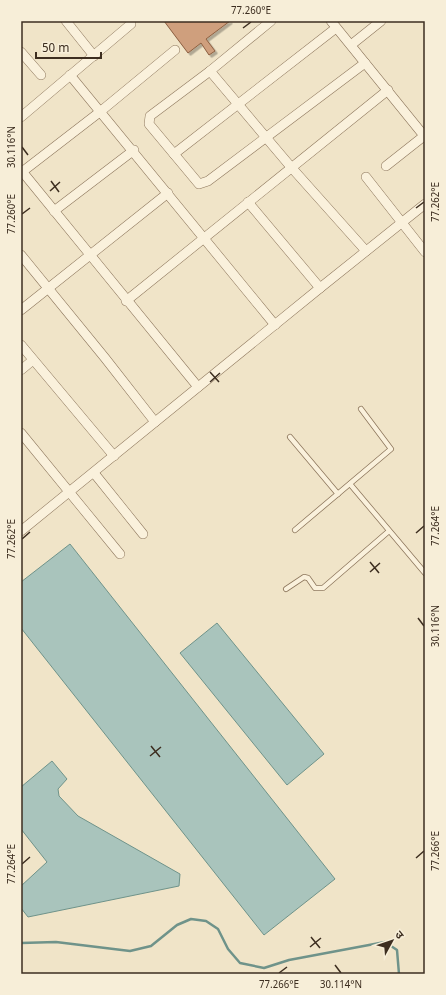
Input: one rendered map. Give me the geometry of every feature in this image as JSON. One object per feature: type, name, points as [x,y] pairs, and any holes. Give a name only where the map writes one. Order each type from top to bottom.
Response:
[{"type":"street","points":[[66,21],[94,56]]},
{"type":"street","points":[[271,21],[210,71],[150,116],[149,124],[196,182],[201,184],[267,137],[365,63]]},
{"type":"street","points":[[351,45],[381,21]]},
{"type":"street","points":[[21,117],[131,24]]},
{"type":"street","points":[[174,154],[239,104],[334,24],[425,136],[386,166]]},
{"type":"street","points":[[175,50],[102,111],[22,171],[198,387]]},
{"type":"street","points":[[21,52],[41,75]]},
{"type":"street","points":[[210,71],[291,167],[366,251]]},
{"type":"street","points":[[70,75],[134,150],[275,325]]},
{"type":"street","points":[[126,300],[388,90]]},
{"type":"street","points":[[54,211],[134,150]]},
{"type":"street","points":[[366,176],[425,252]]},
{"type":"street","points":[[21,310],[168,193]]},
{"type":"street","points":[[248,202],[320,288]]},
{"type":"street","points":[[21,531],[94,474],[155,422],[425,204]]},
{"type":"street","points":[[21,255],[155,422]]},
{"type":"street","points":[[21,345],[114,456]]},
{"type":"street","points":[[21,370],[33,360]]},
{"type":"street","points":[[21,433],[69,494],[120,554]]},
{"type":"street","points":[[94,474],[142,534]]},
{"type":"lane","points":[[295,530],[391,449],[361,409]]},
{"type":"lane","points":[[290,438],[338,494]]},
{"type":"lane","points":[[350,484],[425,573]]},
{"type":"lane","points":[[286,589],[304,577],[308,578],[315,588],[323,588],[389,531]]},
{"type":"water","points":[[70,544],[335,879],[264,935],[21,628],[21,582]]},
{"type":"water","points":[[217,623],[324,754],[287,785],[180,653]]},
{"type":"water","points":[[52,761],[67,779],[58,789],[59,796],[78,816],[180,874],[179,886],[28,917],[21,908],[21,886],[47,862],[21,829],[21,787]]},
{"type":"building","points":[[164,21],[230,21],[206,39],[215,51],[209,55],[201,43],[188,53]]},
{"type":"waterway","points":[[21,943],[56,942],[130,951],[151,946],[177,925],[191,919],[206,921],[218,929],[228,949],[240,963],[264,968],[289,960],[385,942],[397,950],[399,974]]}]
